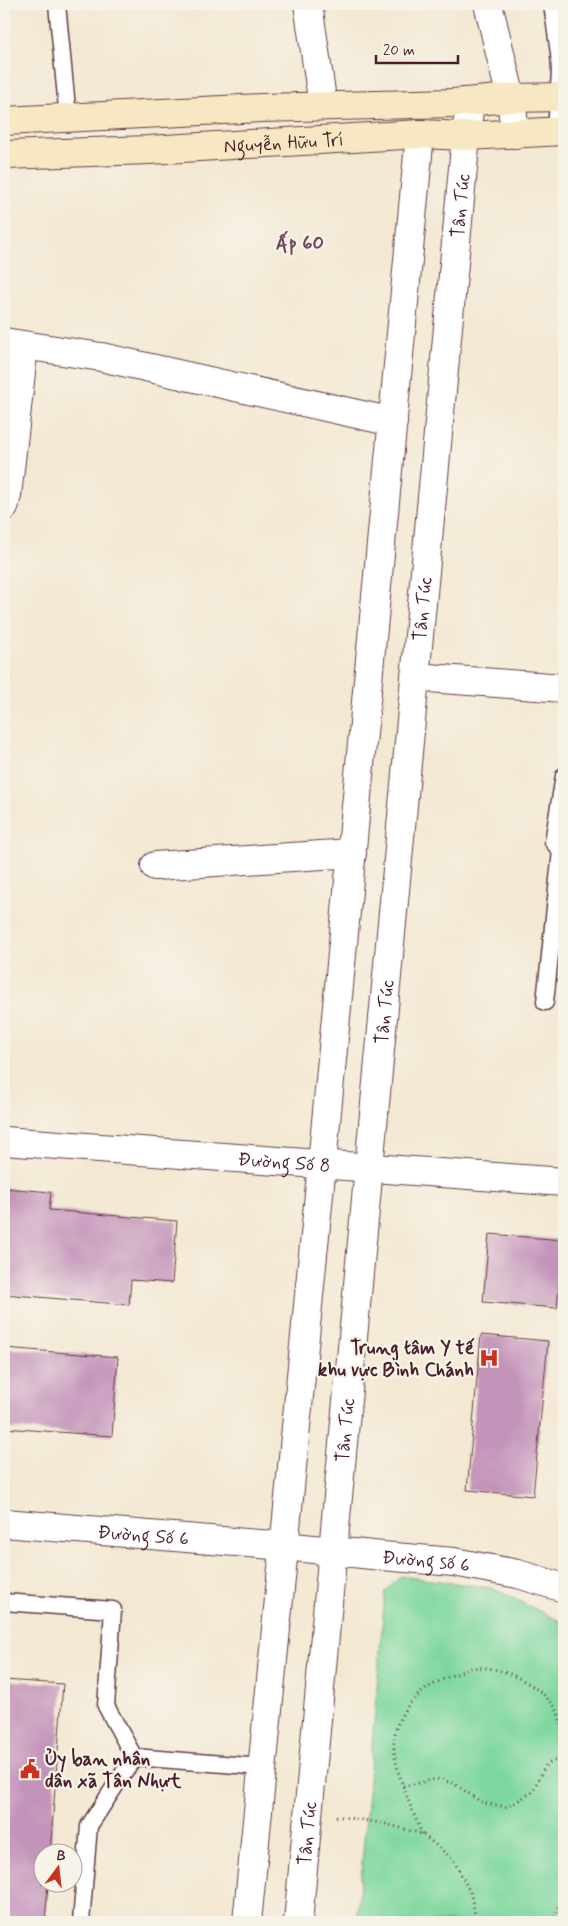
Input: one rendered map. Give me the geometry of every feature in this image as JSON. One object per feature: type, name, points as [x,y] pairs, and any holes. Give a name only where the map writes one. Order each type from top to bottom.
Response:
[{"type":"main road","name":"Nguyễn Hữu Trí","points":[[4,121],[561,97]]},
{"type":"main road","name":"Nguyễn Hữu Trí","points":[[4,155],[150,150],[420,134],[466,136],[560,131]]},
{"type":"street","points":[[308,4],[323,106]]},
{"type":"street","points":[[488,4],[511,98],[515,134]]},
{"type":"street","name":"Tân Túc","points":[[298,1922],[470,102]]},
{"type":"street","points":[[247,1922],[322,1164],[423,103]]},
{"type":"street","points":[[4,507],[7,495],[14,344],[102,357],[393,422]]},
{"type":"street","points":[[415,677],[564,688]]},
{"type":"street","points":[[154,866],[352,853]]},
{"type":"street","name":"Đường Số 8","points":[[4,1141],[564,1182]]},
{"type":"street","name":"Đường Số 6","points":[[4,1523],[284,1546]]},
{"type":"street","name":"Đường số 6","points":[[284,1546],[454,1562],[518,1574],[564,1588]]},
{"type":"lane","points":[[57,4],[68,118]]},
{"type":"lane","points":[[552,4],[559,53],[560,131]]},
{"type":"lane","points":[[546,1002],[560,851],[553,842],[564,776]]},
{"type":"lane","points":[[4,1602],[113,1610],[106,1706],[134,1757]]},
{"type":"lane","points":[[134,1757],[262,1767]]},
{"type":"lane","points":[[81,1922],[89,1826],[134,1757]]},
{"type":"path","points":[[422,1834],[398,1772],[394,1740],[399,1720],[414,1698],[439,1680],[474,1668],[502,1670],[534,1687],[554,1704],[564,1735]]},
{"type":"path","points":[[403,1786],[437,1779],[453,1783],[484,1803],[508,1807],[532,1792],[546,1765],[564,1756]]},
{"type":"path","points":[[308,1812],[387,1824],[422,1834],[453,1859],[470,1892],[477,1922]]},
{"type":"path","points":[[553,1922],[558,1908],[564,1900]]},
{"type":"green space","points":[[401,1576],[492,1588],[564,1623],[564,1922],[357,1922],[385,1592]]},
{"type":"building","points":[[4,1188],[51,1192],[49,1210],[177,1221],[172,1283],[131,1280],[129,1305],[4,1294]]},
{"type":"building","points":[[489,1234],[563,1240],[557,1308],[483,1302]]},
{"type":"building","points":[[481,1335],[548,1341],[533,1496],[467,1490]]},
{"type":"building","points":[[4,1348],[118,1357],[112,1436],[4,1428]]},
{"type":"building","name":"Ủy ban nhân dân xã Tân Nhựt","points":[[4,1680],[63,1684],[51,1844],[32,1844],[32,1894],[47,1894],[45,1922],[4,1922]]},
{"type":"place","name":"Trung tâm Y tế khu vực Bình Chánh","points":[[489,1358]]},
{"type":"place","name":"Ủy ban nhân dân xã Tân Nhựt","points":[[30,1769]]},
{"type":"district","name":"Ấp 60","points":[[300,242]]}]
